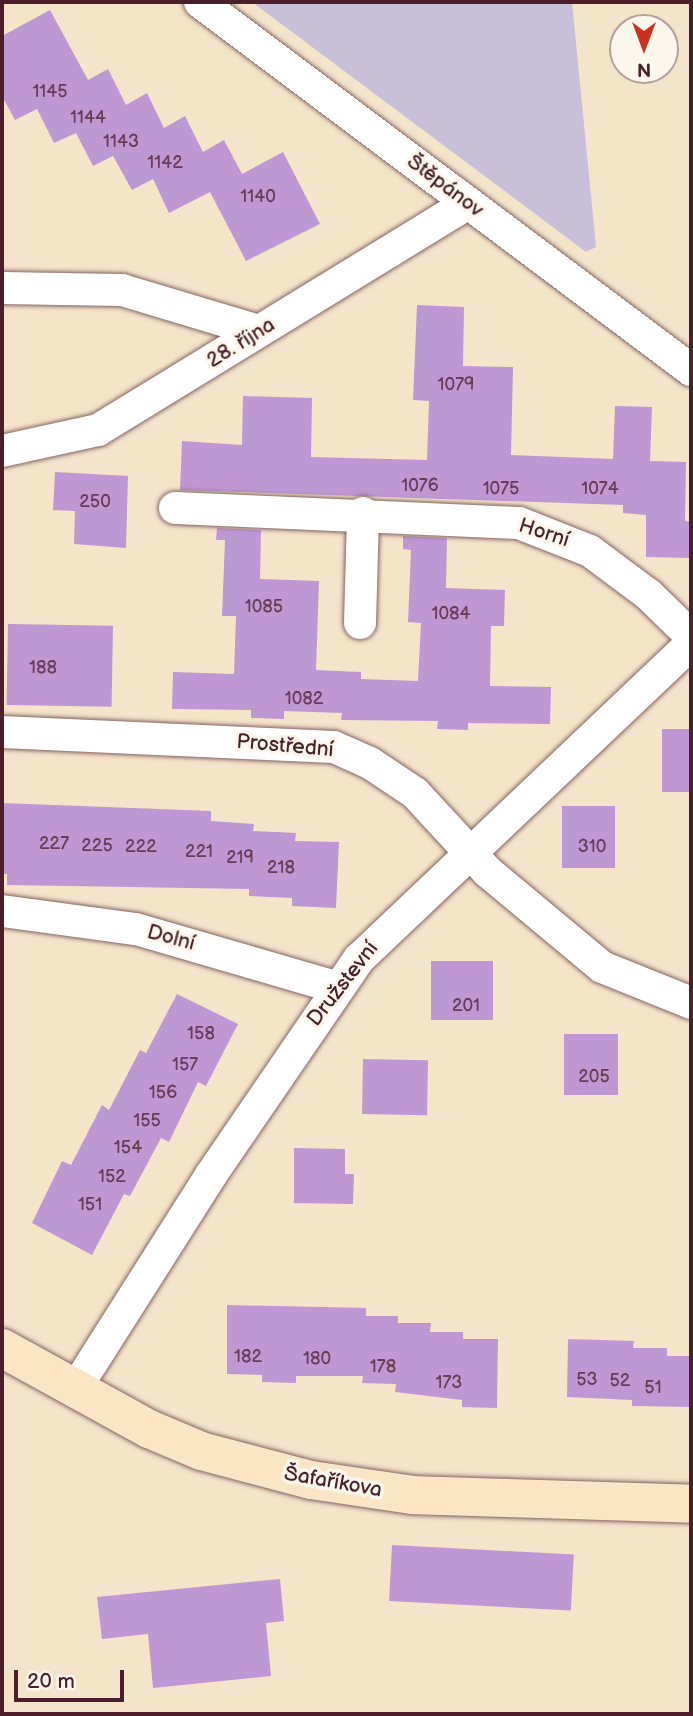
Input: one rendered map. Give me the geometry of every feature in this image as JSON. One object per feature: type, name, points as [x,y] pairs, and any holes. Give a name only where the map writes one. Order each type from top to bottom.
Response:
[{"type":"street","name":"Štěpánov","points":[[200,2],[691,370]]},
{"type":"street","name":"28. října","points":[[2,451],[98,430],[468,203]]},
{"type":"street","points":[[2,288],[122,290],[259,331]]},
{"type":"street","name":"Horní","points":[[175,508],[363,513],[519,523],[568,539],[649,594],[691,636]]},
{"type":"street","points":[[360,624],[363,513]]},
{"type":"street","name":"Družstevní","points":[[74,1391],[336,987],[382,935],[469,852],[561,771],[691,644]]},
{"type":"street","name":"Prostřední","points":[[2,732],[334,747],[370,763],[415,793],[508,890],[602,967],[691,1003]]},
{"type":"street","name":"Dolní","points":[[2,911],[136,929],[336,987]]},
{"type":"street","name":"Šafaříkova","points":[[2,1348],[74,1391],[201,1451],[311,1480],[437,1497],[691,1504]]},
{"type":"shaded area","points":[[252,2],[572,2],[596,247],[586,252]]},
{"type":"building","points":[[50,10],[88,80],[108,69],[126,105],[147,93],[164,128],[185,116],[203,152],[224,140],[242,174],[283,152],[320,224],[246,261],[210,192],[169,213],[153,179],[132,190],[113,156],[93,166],[76,133],[54,143],[37,109],[15,120],[2,96],[2,36]]},
{"type":"building","points":[[417,305],[464,307],[463,366],[513,367],[511,455],[613,459],[615,406],[652,407],[650,461],[686,462],[685,521],[691,522],[691,558],[646,557],[646,515],[623,513],[623,505],[180,490],[182,441],[242,445],[243,396],[312,398],[311,457],[427,460],[429,401],[413,400]]},
{"type":"building","points":[[55,472],[128,476],[126,548],[74,544],[75,511],[53,510]]},
{"type":"building","points":[[217,528],[261,530],[260,579],[319,581],[316,670],[361,672],[361,679],[418,681],[421,623],[408,622],[411,550],[403,549],[403,536],[447,538],[446,588],[505,590],[504,626],[491,626],[490,686],[551,687],[550,724],[468,723],[468,730],[437,729],[438,721],[341,720],[342,713],[284,711],[284,719],[251,718],[251,710],[172,709],[173,672],[234,674],[236,616],[222,616],[225,540],[216,540]]},
{"type":"building","points":[[8,624],[113,626],[112,707],[7,705]]},
{"type":"building","points":[[662,729],[691,729],[691,792],[662,792]]},
{"type":"building","points":[[2,803],[211,811],[211,821],[254,824],[253,831],[296,833],[295,841],[339,842],[336,908],[292,906],[292,898],[249,896],[249,889],[7,885],[7,874],[2,874]]},
{"type":"building","points":[[562,806],[615,806],[615,868],[562,868]]},
{"type":"building","points":[[431,961],[493,961],[493,1020],[431,1020]]},
{"type":"building","points":[[177,994],[238,1024],[206,1086],[198,1082],[169,1142],[161,1138],[130,1196],[124,1194],[92,1255],[32,1223],[62,1161],[71,1165],[102,1105],[109,1110],[140,1050],[146,1053]]},
{"type":"building","points":[[564,1034],[618,1034],[618,1095],[564,1095]]},
{"type":"building","points":[[363,1059],[428,1060],[427,1115],[362,1114]]},
{"type":"building","points":[[294,1148],[345,1149],[345,1174],[354,1174],[353,1204],[294,1203]]},
{"type":"building","points":[[227,1305],[366,1308],[366,1316],[398,1316],[398,1323],[431,1323],[430,1332],[463,1332],[463,1339],[498,1339],[497,1408],[462,1407],[462,1400],[395,1392],[396,1384],[362,1383],[363,1376],[296,1376],[296,1383],[262,1382],[262,1375],[227,1374]]},
{"type":"building","points":[[568,1339],[634,1341],[633,1348],[667,1348],[667,1356],[691,1356],[691,1407],[632,1406],[632,1400],[567,1397]]},
{"type":"building","points":[[392,1545],[574,1555],[571,1610],[389,1601]]},
{"type":"building","points":[[280,1579],[284,1621],[266,1623],[271,1676],[153,1688],[148,1634],[102,1639],[97,1597]]}]
